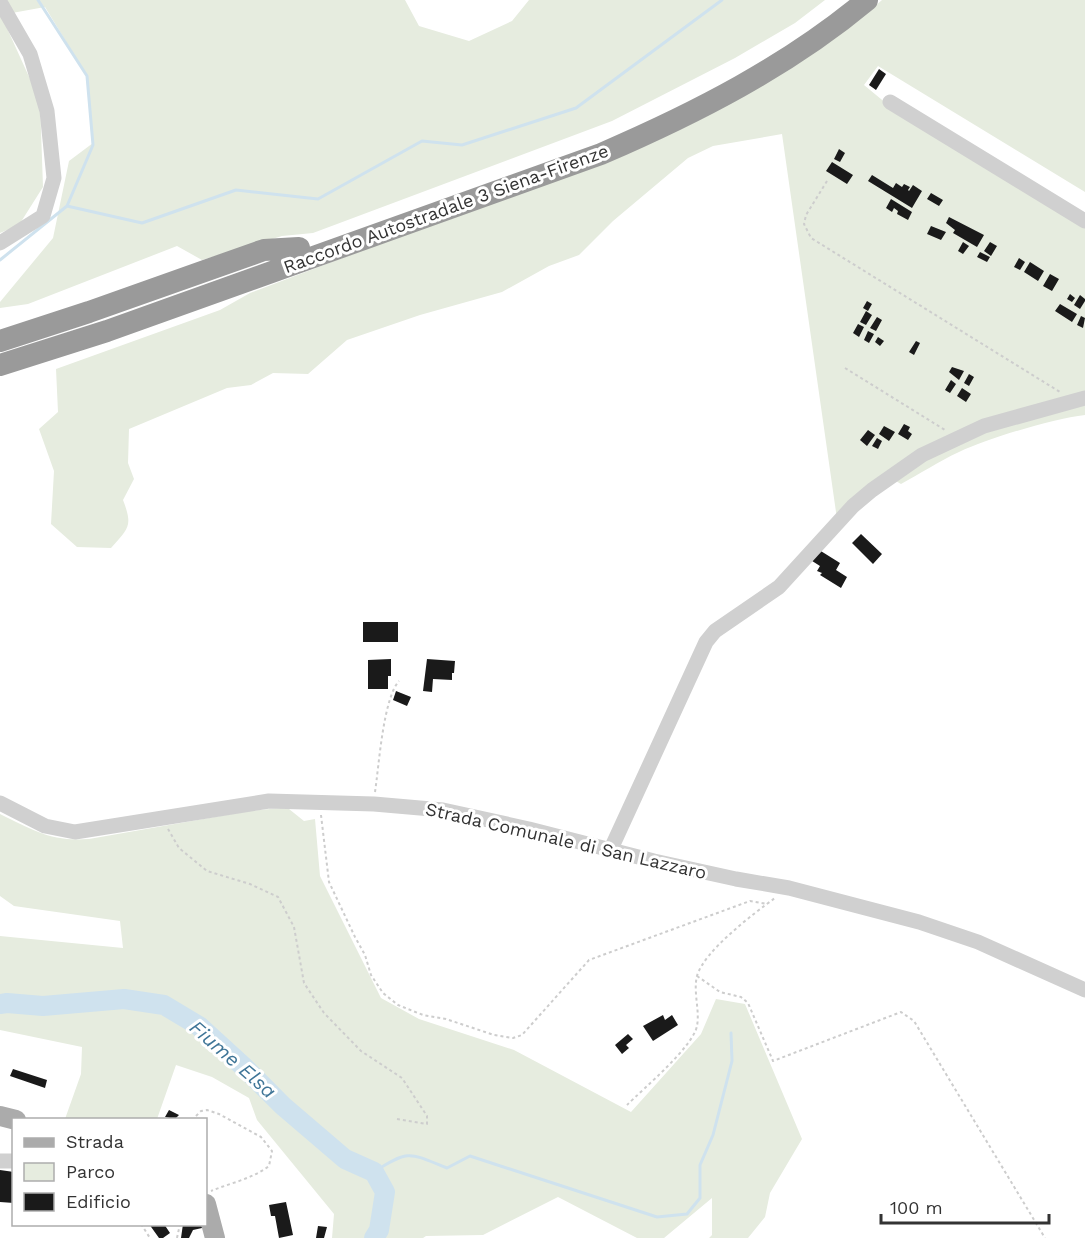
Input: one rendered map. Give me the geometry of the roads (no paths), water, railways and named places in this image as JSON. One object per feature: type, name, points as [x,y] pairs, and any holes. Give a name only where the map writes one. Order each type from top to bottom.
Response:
[{"type":"highway","name":"Raccordo Autostradale 3 Siena-Firenze","points":[[0,351],[102,319],[601,141],[643,123],[760,60],[846,0]]},
{"type":"highway","name":"Raccordo Autostradale 3 Siena-Firenze","points":[[0,365],[48,351],[242,283],[601,154],[671,124],[740,87],[790,57],[835,26],[867,0]]},
{"type":"highway","points":[[0,341],[70,319],[264,250],[299,248]]},
{"type":"highway","points":[[0,375],[80,350],[219,301],[242,283]]},
{"type":"main road","points":[[207,1208],[215,1238]]},
{"type":"street","points":[[0,2],[30,54],[47,111],[54,178],[43,216],[0,243]]},
{"type":"street","points":[[890,102],[1085,221]]},
{"type":"street","points":[[610,850],[706,642],[715,631],[779,587],[853,506],[922,455],[984,426],[1080,399]]},
{"type":"street","name":"Strada Comunale di San Lazzaro","points":[[0,803],[45,826],[68,832],[94,831],[257,802],[319,801],[449,811],[736,879],[789,888],[960,934],[1085,990]]},
{"type":"waterway","points":[[0,260],[67,206],[93,145],[87,76],[38,0]]},
{"type":"waterway","points":[[67,206],[142,223],[236,190],[318,199],[422,141],[462,145],[576,108],[722,0]]},
{"type":"waterway","name":"Fiume Elsa","points":[[0,1004],[43,1006],[124,999],[164,1005],[199,1026],[283,1106],[345,1159],[374,1172],[385,1192],[379,1230],[374,1238]]},
{"type":"waterway","points":[[374,1172],[403,1157],[417,1157],[447,1168],[470,1156],[657,1217],[687,1214],[700,1198],[700,1165],[713,1135],[732,1061],[731,1033]]}]
